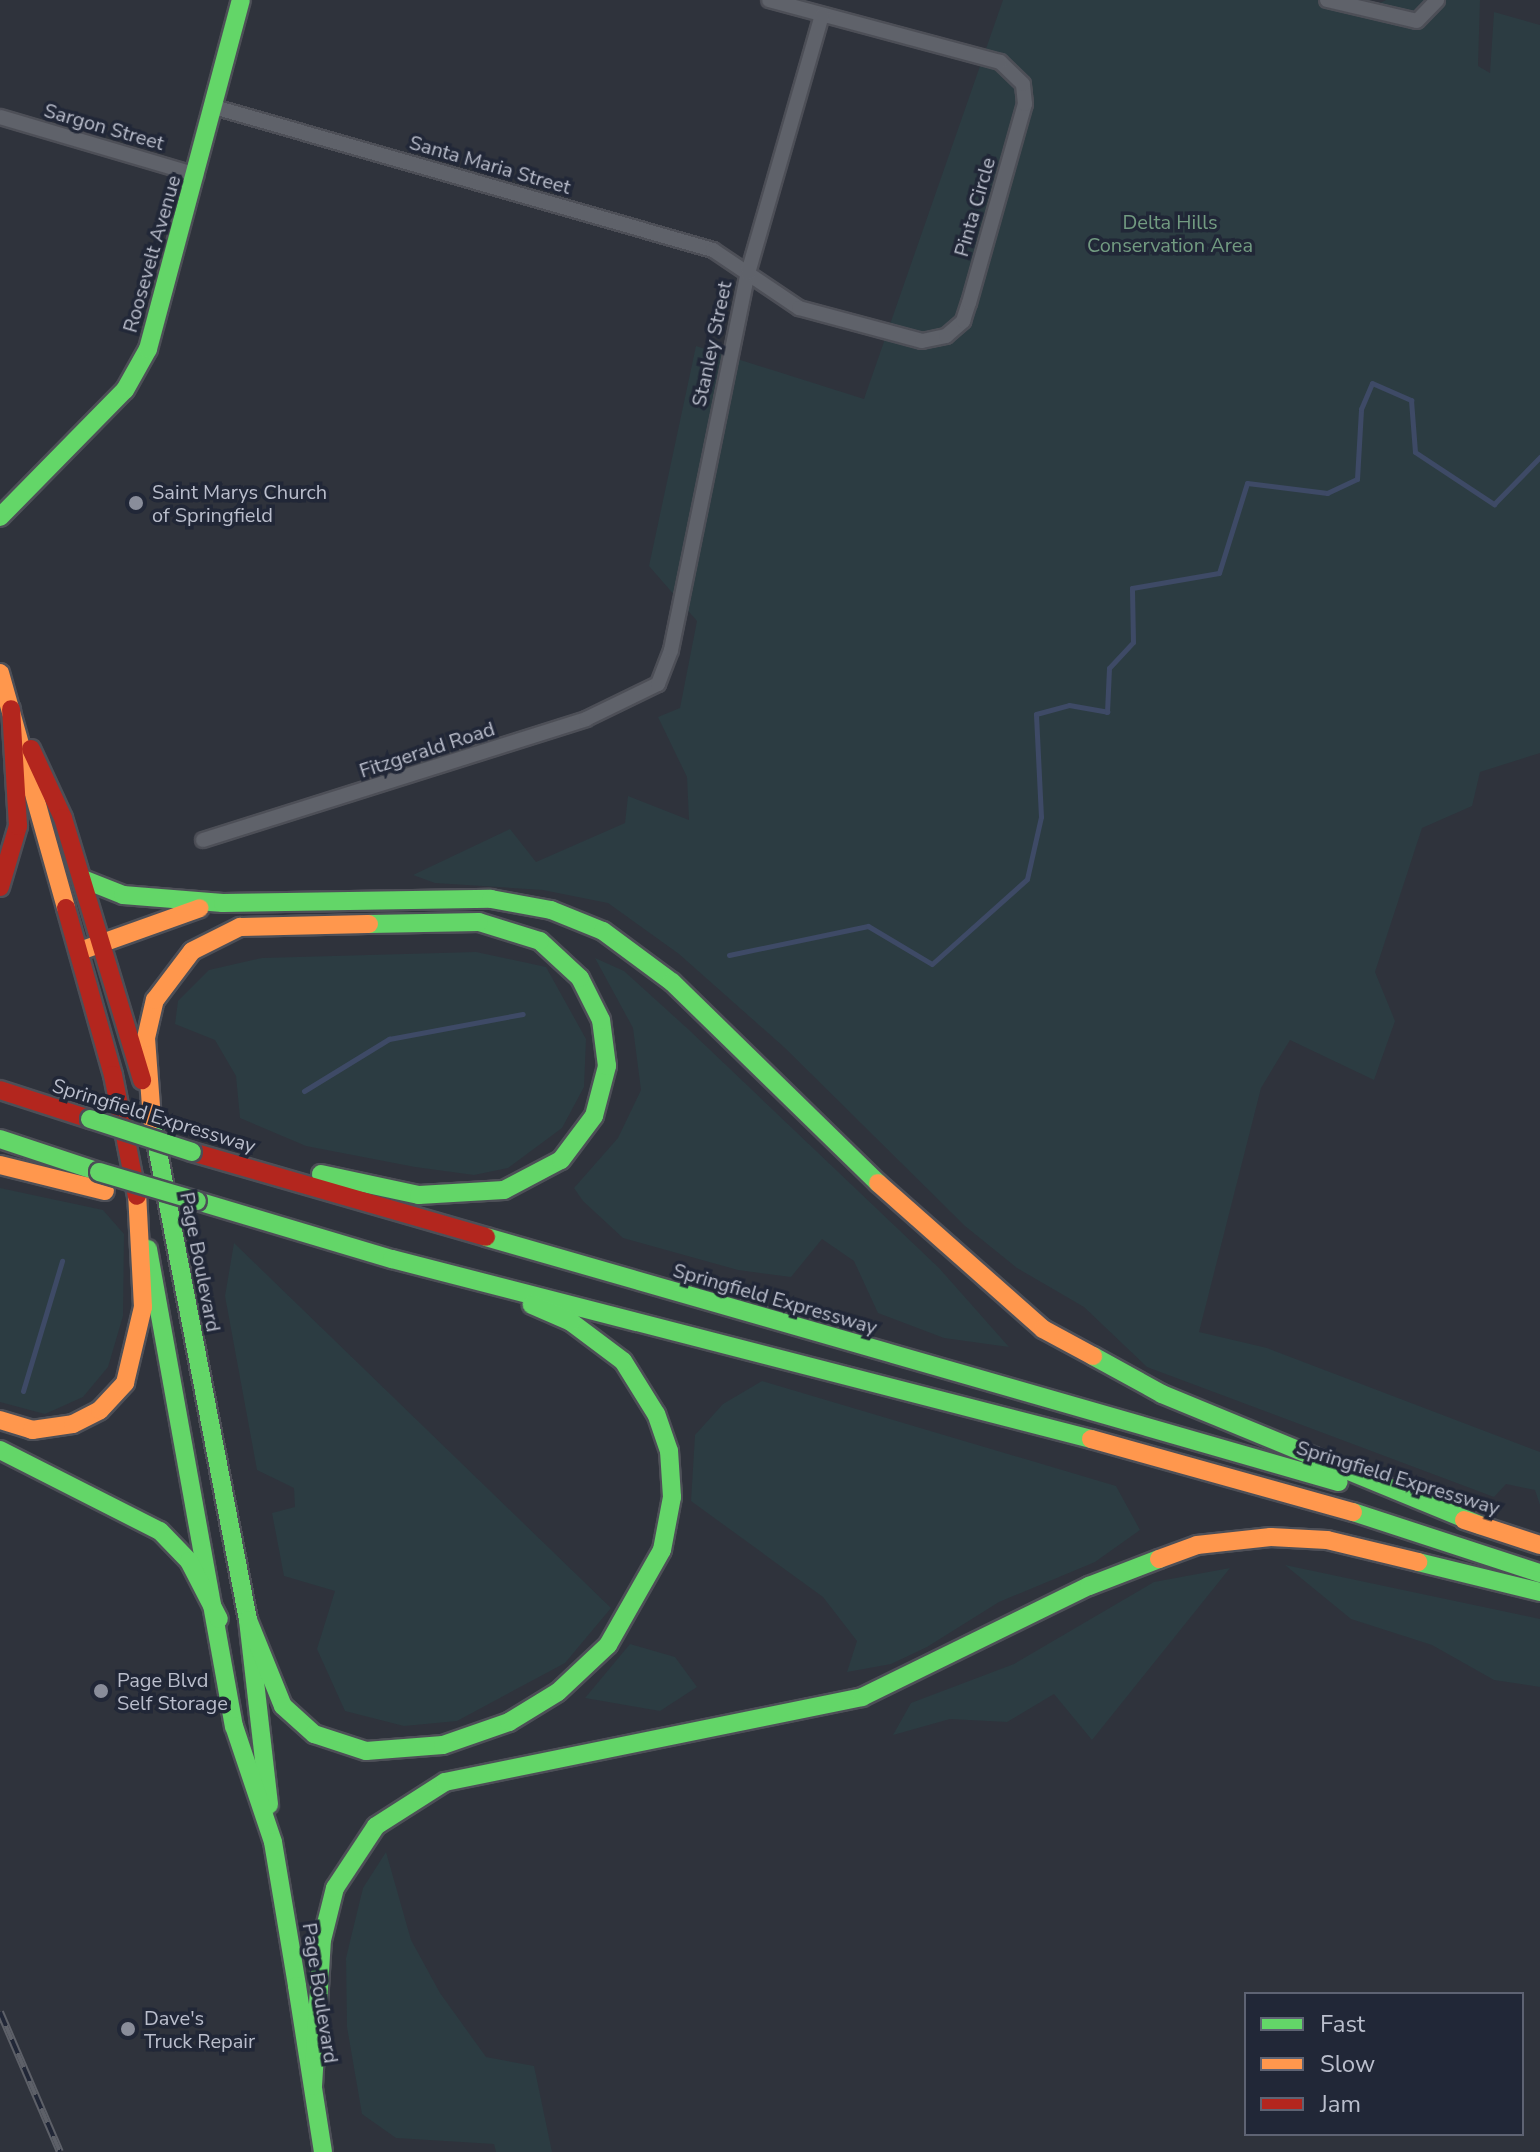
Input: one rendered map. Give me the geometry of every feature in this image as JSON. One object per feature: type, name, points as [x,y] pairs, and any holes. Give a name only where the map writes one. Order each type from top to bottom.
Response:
[{"type":"main road","name":"Roosevelt Avenue","points":[[0,517],[104,414],[137,372],[163,307],[241,0]]},
{"type":"main road","name":"Page Boulevard","points":[[0,673],[80,951],[137,1193],[219,1619],[234,1726],[273,1842]]},
{"type":"main road","name":"Page Boulevard","points":[[11,709],[63,818],[104,942],[152,1120],[248,1620],[273,1842],[323,2152]]},
{"type":"main road","points":[[0,887],[18,826],[11,709]]},
{"type":"main road","points":[[83,879],[123,895],[223,903],[491,899],[551,910],[603,931],[672,982],[928,1232],[1043,1329],[1162,1394],[1480,1525]]},
{"type":"main road","points":[[80,951],[147,922],[223,903]]},
{"type":"main road","points":[[152,1120],[146,1038],[158,994],[192,951],[246,926],[459,921],[510,929],[540,941],[569,965],[601,1020],[607,1066],[590,1124],[561,1160],[504,1190],[419,1195],[192,1152]]},
{"type":"main road","name":"Springfield Expressway","points":[[0,1090],[192,1152],[1480,1525],[1540,1545]]},
{"type":"main road","points":[[0,1139],[198,1207]]},
{"type":"main road","points":[[0,1165],[105,1191],[198,1207],[972,1405],[1376,1519],[1540,1573]]},
{"type":"main road","points":[[0,1420],[32,1430],[73,1424],[100,1410],[125,1383],[143,1307],[137,1193]]},
{"type":"main road","points":[[248,1620],[274,1692],[314,1734],[366,1751],[432,1747],[509,1722],[564,1687],[618,1634],[655,1567],[670,1512],[669,1451],[656,1414],[623,1361],[563,1317],[411,1263]]},
{"type":"main road","points":[[0,1450],[167,1536],[189,1561],[219,1619]]},
{"type":"main road","points":[[313,2086],[322,1940],[335,1888],[376,1826],[445,1782],[862,1697],[1156,1555],[1206,1543],[1271,1537],[1342,1543],[1540,1592]]},
{"type":"street","name":"Pinta Circle","points":[[748,273],[799,308],[922,341],[946,336],[963,321],[1025,104],[1017,74],[1000,62],[769,0]]},
{"type":"street","points":[[1327,0],[1396,19],[1422,17],[1437,0]]},
{"type":"street","name":"Stanley Street","points":[[658,684],[678,621],[748,273],[822,15]]},
{"type":"street","name":"Santa Maria Street","points":[[214,107],[713,250],[748,273]]},
{"type":"street","name":"Sargon Street","points":[[0,117],[197,175]]},
{"type":"street","name":"Fitzgerald Road","points":[[203,840],[586,719],[658,684]]},
{"type":"green space","name":"Delta Hills Conservation Area","points":[[1003,0],[1356,0],[1374,6],[1386,0],[1480,0],[1478,66],[1490,73],[1494,12],[1540,25],[1540,753],[1480,772],[1472,806],[1422,828],[1375,972],[1395,1021],[1374,1080],[1290,1040],[1261,1088],[1199,1332],[1267,1348],[1540,1452],[1540,1505],[1535,1490],[1506,1484],[1494,1497],[1147,1367],[1084,1307],[1017,1268],[965,1226],[785,1048],[679,954],[608,903],[543,890],[435,883],[413,875],[510,829],[536,862],[625,823],[628,796],[689,820],[687,777],[658,717],[680,708],[697,621],[649,566],[696,346],[864,399]]},
{"type":"green space","points":[[476,952],[546,967],[586,1039],[584,1087],[562,1128],[508,1168],[474,1175],[415,1167],[306,1146],[240,1118],[236,1076],[215,1040],[175,1024],[178,1001],[209,970],[262,958]]},
{"type":"green space","points":[[595,958],[624,971],[688,1029],[939,1268],[1009,1347],[944,1338],[878,1313],[854,1261],[822,1239],[791,1277],[738,1270],[623,1238],[583,1201],[574,1188],[618,1138],[641,1090],[633,1028]]},
{"type":"green space","points":[[0,1188],[103,1210],[124,1234],[123,1316],[108,1367],[83,1397],[45,1414],[0,1402]]},
{"type":"green space","points":[[234,1243],[611,1608],[565,1663],[457,1721],[404,1726],[345,1711],[317,1649],[335,1591],[284,1576],[272,1513],[295,1507],[294,1488],[257,1470],[225,1296]]},
{"type":"green space","points":[[762,1381],[1116,1486],[1140,1530],[1095,1562],[999,1602],[927,1647],[891,1664],[847,1672],[857,1641],[823,1597],[691,1501],[695,1435],[723,1404]]},
{"type":"green space","points":[[1285,1565],[1540,1619],[1540,1687],[1494,1680],[1432,1645],[1351,1619]]},
{"type":"green space","points":[[1230,1568],[1092,1740],[1054,1694],[1007,1722],[950,1719],[893,1735],[911,1703],[1014,1664],[1154,1582]]},
{"type":"green space","points":[[630,1644],[675,1657],[697,1687],[660,1711],[585,1698]]},
{"type":"green space","points":[[386,1852],[411,1940],[440,1993],[486,2057],[534,2066],[552,2152],[496,2152],[494,2144],[396,2138],[362,2114],[347,2027],[346,1958],[363,1888]]},
{"type":"waterway","points":[[729,955],[868,926],[932,964],[1027,879],[1041,817],[1036,714],[1069,705],[1107,712],[1109,668],[1133,642],[1132,588],[1219,573],[1247,483],[1327,493],[1357,479],[1361,409],[1372,383],[1411,400],[1415,452],[1494,504],[1540,457]]},
{"type":"waterway","points":[[304,1091],[389,1039],[523,1014]]},
{"type":"waterway","points":[[23,1391],[62,1261]]},
{"type":"railway","points":[[0,2012],[60,2152]]},
{"type":"traffic: fast","points":[[0,517],[125,390],[148,349],[241,0]]},
{"type":"traffic: fast","points":[[83,879],[123,895],[223,903],[491,899],[551,910],[603,931],[672,982],[878,1183]]},
{"type":"traffic: fast","points":[[321,1174],[419,1195],[504,1190],[561,1160],[594,1116],[607,1066],[601,1020],[580,978],[540,941],[479,922],[369,924]]},
{"type":"traffic: fast","points":[[90,1119],[192,1152]]},
{"type":"traffic: fast","points":[[153,1126],[248,1620],[269,1805]]},
{"type":"traffic: fast","points":[[0,1139],[99,1172]]},
{"type":"traffic: fast","points":[[99,1172],[197,1201]]},
{"type":"traffic: fast","points":[[197,1201],[392,1259],[1091,1439]]},
{"type":"traffic: fast","points":[[486,1237],[1338,1482]]},
{"type":"traffic: fast","points":[[148,1249],[234,1726],[273,1842]]},
{"type":"traffic: fast","points":[[248,1620],[283,1706],[314,1734],[366,1751],[443,1745],[509,1722],[558,1692],[608,1645],[662,1550],[672,1497],[669,1451],[656,1414],[623,1361],[571,1322],[532,1305]]},
{"type":"traffic: fast","points":[[1093,1356],[1162,1394],[1480,1525]]},
{"type":"traffic: fast","points":[[0,1450],[160,1531],[189,1561],[219,1619]]},
{"type":"traffic: fast","points":[[1353,1512],[1540,1573]]},
{"type":"traffic: fast","points":[[313,2086],[322,1940],[335,1888],[376,1826],[445,1782],[862,1697],[1089,1586],[1159,1559]]},
{"type":"traffic: fast","points":[[1418,1562],[1540,1592]]},
{"type":"traffic: fast","points":[[273,1842],[297,1986]]},
{"type":"traffic: fast","points":[[297,1986],[323,2152]]},
{"type":"traffic: slow","points":[[0,673],[66,908]]},
{"type":"traffic: slow","points":[[80,951],[200,908]]},
{"type":"traffic: slow","points":[[152,1120],[146,1038],[155,1000],[192,951],[240,927],[369,924]]},
{"type":"traffic: slow","points":[[0,1165],[105,1191]]},
{"type":"traffic: slow","points":[[878,1183],[1043,1329],[1093,1356]]},
{"type":"traffic: slow","points":[[0,1420],[32,1430],[73,1424],[100,1410],[125,1383],[143,1307],[137,1193]]},
{"type":"traffic: slow","points":[[1091,1439],[1353,1512]]},
{"type":"traffic: slow","points":[[1464,1520],[1540,1545]]},
{"type":"traffic: slow","points":[[1159,1559],[1197,1545],[1271,1537],[1327,1540],[1418,1562]]},
{"type":"traffic: jam","points":[[0,887],[18,826],[11,709]]},
{"type":"traffic: jam","points":[[31,749],[63,818],[142,1080]]},
{"type":"traffic: jam","points":[[66,908],[113,1075],[137,1196]]},
{"type":"traffic: jam","points":[[0,1090],[90,1119]]},
{"type":"traffic: jam","points":[[192,1152],[486,1237]]},
{"type":"place","name":"Saint Marys Church of Springfield","points":[[136,503]]},
{"type":"place","name":"Page Blvd Self Storage","points":[[101,1691]]},
{"type":"place","name":"Dave's Truck Repair","points":[[128,2029]]}]
